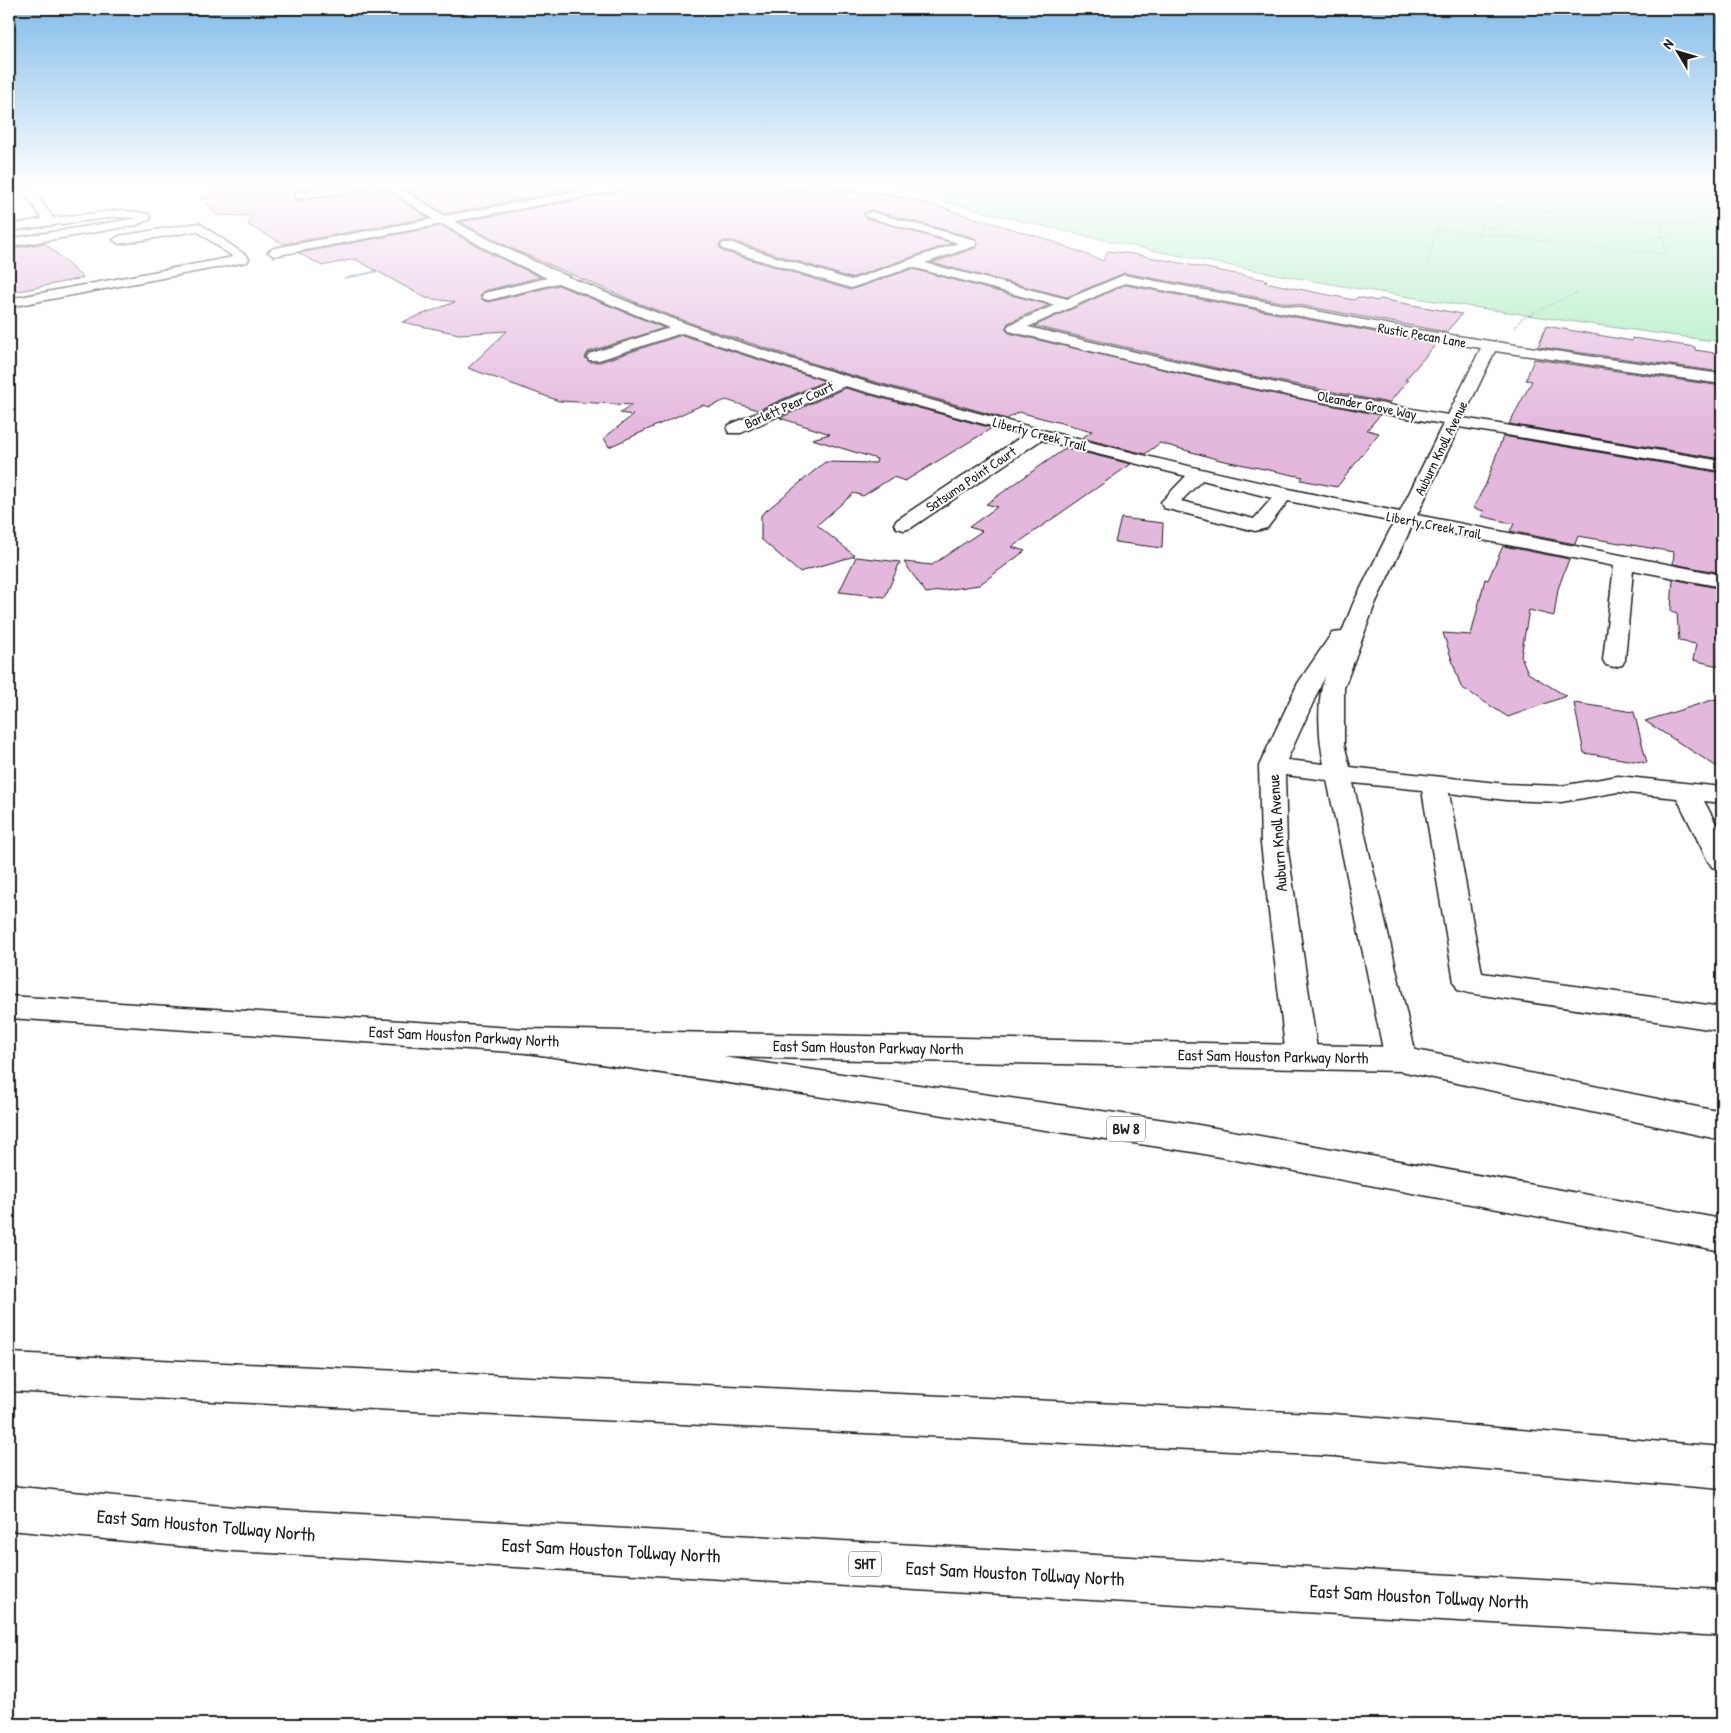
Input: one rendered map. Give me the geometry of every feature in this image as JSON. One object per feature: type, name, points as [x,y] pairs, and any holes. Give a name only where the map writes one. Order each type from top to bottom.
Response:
[{"type":"main road","points":[[9,304],[197,268]]},
{"type":"main road","name":"Liberty Creek Trail","points":[[537,268],[682,328],[844,380],[1038,434],[1197,475],[1284,495],[1722,581]]},
{"type":"main road","points":[[798,268],[851,284],[897,268]]},
{"type":"main road","points":[[930,268],[1069,304]]},
{"type":"main road","points":[[489,296],[559,278]]},
{"type":"main road","name":"Rustic Pecan Lane","points":[[1069,304],[1124,280],[1402,332],[1722,379]]},
{"type":"main road","name":"Oleander Grove Way","points":[[1069,304],[1014,328],[1188,370],[1454,421],[1722,466]]},
{"type":"main road","points":[[594,357],[682,328]]},
{"type":"main road","name":"Auburn Knoll Avenue","points":[[1401,1059],[1332,744],[1332,688],[1364,604],[1490,346]]},
{"type":"main road","name":"Barlett Pear Court","points":[[734,429],[844,380]]},
{"type":"main road","name":"Satsuma Point Court","points":[[904,524],[1038,434]]},
{"type":"main road","points":[[1197,475],[1170,502],[1171,504],[1255,525],[1260,524],[1284,495]]},
{"type":"main road","points":[[1614,660],[1624,562]]},
{"type":"main road","name":"Auburn Knoll Avenue","points":[[1302,1056],[1274,844],[1272,766],[1309,682],[1364,604]]},
{"type":"main road","points":[[1272,766],[1506,792],[1561,794],[1618,784],[1722,795]]},
{"type":"main road","points":[[1434,784],[1468,982],[1722,1018]]},
{"type":"main road","points":[[1686,791],[1722,861]]},
{"type":"main road","name":"East Sam Houston Parkway North","points":[[9,1007],[527,1041],[1401,1059],[1722,1126]]},
{"type":"main road","name":"BW 8","points":[[527,1041],[1193,1138],[1722,1235]]},
{"type":"main road","points":[[9,1372],[1333,1435],[1722,1468]]},
{"type":"main road","name":"East Sam Houston Tollway North","points":[[9,1508],[243,1529],[1722,1613]]},
{"type":"path","points":[[1490,346],[1505,342],[1522,318],[1576,293]]},
{"type":"green space","points":[[1242,268],[1722,268],[1722,342],[1512,313]]},
{"type":"building","points":[[9,268],[72,268],[83,278],[9,293]]},
{"type":"building","points":[[371,268],[521,268],[541,277],[484,291],[480,297],[484,301],[489,302],[558,285],[664,328],[588,352],[585,358],[589,362],[600,362],[682,335],[825,381],[758,410],[726,400],[709,407],[702,405],[609,447],[604,438],[633,415],[620,413],[632,405],[559,401],[468,368],[507,331],[459,334],[402,322],[455,302],[426,298]]},
{"type":"building","points":[[556,268],[777,268],[850,290],[912,269],[1049,305],[1008,323],[1005,329],[1009,333],[1225,384],[1380,415],[1367,430],[1379,433],[1337,487],[1301,480],[1303,477],[1220,460],[1160,443],[1145,454],[1082,438],[1092,431],[1019,412],[1007,419],[833,370],[704,328],[640,304]]},
{"type":"building","points":[[818,268],[880,268],[851,278]]},
{"type":"building","points":[[951,268],[1205,268],[1354,300],[1358,297],[1378,301],[1380,299],[1462,314],[1446,332],[1124,273],[1067,297]]},
{"type":"building","points":[[1125,285],[1437,343],[1405,380],[1408,380],[1389,403],[1238,373],[1034,326]]},
{"type":"building","points":[[1546,326],[1632,341],[1632,338],[1695,347],[1695,350],[1722,354],[1722,372],[1538,347]]},
{"type":"building","points":[[1534,359],[1722,386],[1722,459],[1509,424],[1532,381],[1526,380]]},
{"type":"building","points":[[845,388],[992,428],[905,481],[893,477],[863,496],[854,493],[817,525],[855,556],[799,572],[761,539],[761,515],[825,462],[876,463],[877,459],[812,439],[830,434],[780,418]]},
{"type":"building","points":[[1503,436],[1722,473],[1722,573],[1673,564],[1674,552],[1578,536],[1575,544],[1510,531],[1514,524],[1481,516],[1484,511],[1473,508],[1486,484]]},
{"type":"building","points":[[1066,448],[1131,464],[1012,547],[1025,551],[979,585],[926,593],[904,562],[932,565],[982,531],[969,527],[997,507],[986,504]]},
{"type":"building","points":[[1121,518],[1163,523],[1162,548],[1115,542]]},
{"type":"building","points":[[1503,546],[1569,559],[1558,589],[1554,616],[1529,610],[1521,656],[1528,673],[1566,696],[1508,717],[1461,687],[1443,633],[1471,635],[1485,579],[1488,580]]},
{"type":"building","points":[[856,557],[900,562],[885,597],[839,592]]},
{"type":"building","points":[[1673,579],[1722,589],[1722,667],[1693,660],[1696,644],[1679,641],[1677,613],[1671,611]]},
{"type":"building","points":[[1722,697],[1722,770],[1645,721]]},
{"type":"building","points":[[1574,703],[1634,712],[1647,763],[1584,753]]},
{"type":"waterway","points":[[345,278],[391,268]]}]
